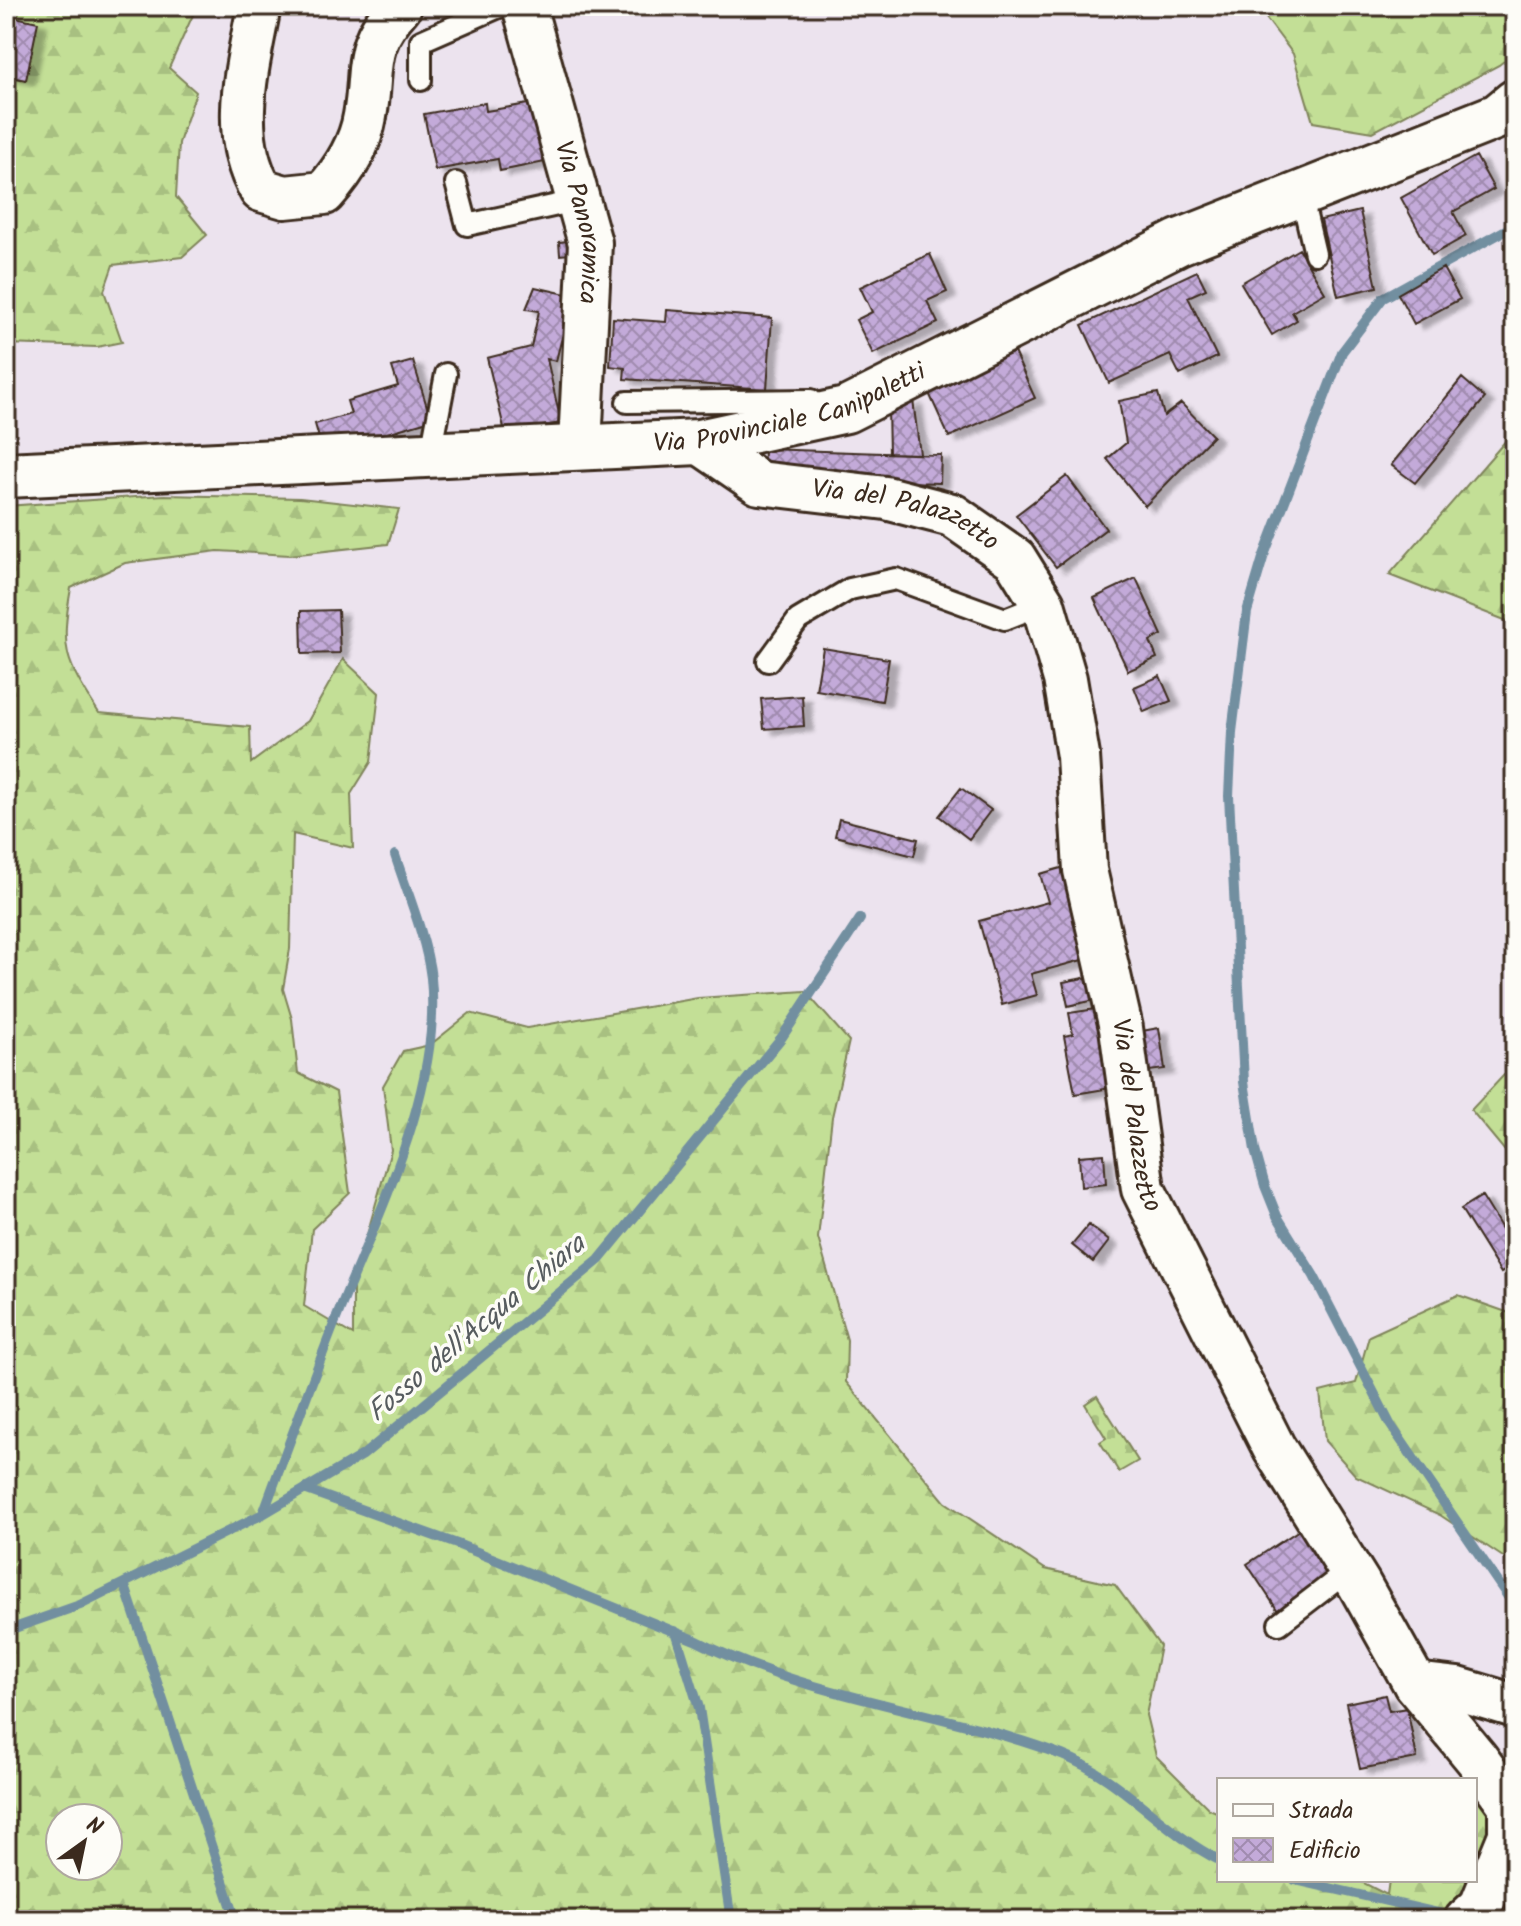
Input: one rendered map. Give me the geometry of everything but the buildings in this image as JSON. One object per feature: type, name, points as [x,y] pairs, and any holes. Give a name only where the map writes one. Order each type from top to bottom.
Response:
[{"type":"main road","name":"Via Provinciale Canipaletti","points":[[6,475],[580,445],[699,442],[846,410],[1179,242],[1498,116],[1515,102]]},
{"type":"street","points":[[259,6],[245,84],[243,140],[247,166],[261,190],[285,197],[324,193],[346,169],[365,118],[368,55],[387,21],[400,6]]},
{"type":"street","name":"Via Panoramica","points":[[524,6],[590,243],[580,445]]},
{"type":"street","name":"Via del Palazzetto","points":[[699,442],[759,483],[886,498],[952,515],[1015,559],[1043,604],[1068,694],[1078,756],[1085,870],[1121,1028],[1143,1189],[1274,1448],[1415,1684],[1510,1805],[1510,1835],[1481,1906],[1466,1920]]},
{"type":"street","points":[[1415,1684],[1458,1689],[1515,1706]]},
{"type":"lane","points":[[421,80],[421,41],[501,6]]},
{"type":"lane","points":[[456,183],[467,225],[580,200]]},
{"type":"lane","points":[[1301,194],[1315,254]]},
{"type":"lane","points":[[431,453],[446,374]]},
{"type":"lane","points":[[627,402],[869,398]]},
{"type":"lane","points":[[768,661],[798,620],[850,589],[896,579],[1005,619],[1043,604]]},
{"type":"lane","points":[[1279,1624],[1348,1571]]},
{"type":"green space","points":[[6,6],[197,6],[169,68],[196,92],[179,143],[176,197],[207,235],[182,257],[113,265],[104,291],[122,342],[97,347],[6,344]]},
{"type":"green space","points":[[1257,6],[1515,6],[1515,52],[1499,65],[1373,132],[1313,122],[1293,54]]},
{"type":"green space","points":[[1515,430],[1515,624],[1389,575]]},
{"type":"green space","points":[[164,495],[300,498],[399,509],[388,544],[290,555],[218,551],[125,563],[71,588],[68,609],[68,654],[72,667],[99,713],[250,727],[251,763],[308,721],[343,659],[379,693],[371,762],[351,794],[353,848],[293,834],[290,949],[283,989],[292,1019],[298,1073],[336,1092],[350,1193],[312,1229],[304,1306],[353,1335],[353,1284],[391,1150],[383,1086],[403,1051],[430,1045],[470,1013],[527,1028],[698,998],[805,991],[849,1041],[832,1117],[818,1238],[847,1340],[846,1382],[945,1502],[1045,1569],[1115,1585],[1160,1646],[1146,1715],[1156,1756],[1209,1809],[1217,1812],[1217,1882],[1362,1882],[1387,1895],[1389,1882],[1477,1882],[1477,1801],[1515,1783],[1515,1920],[6,1920],[6,1051],[10,1048],[6,1034],[6,506]]},
{"type":"green space","points":[[1504,1075],[1515,1075],[1515,1178],[1510,1157],[1471,1110]]},
{"type":"green space","points":[[1458,1295],[1515,1315],[1515,1565],[1440,1515],[1356,1476],[1325,1441],[1320,1392],[1356,1383],[1369,1336]]},
{"type":"green space","points":[[1097,1396],[1138,1461],[1119,1472],[1100,1442],[1106,1438],[1085,1404]]},
{"type":"waterway","points":[[1515,225],[1383,298],[1342,352],[1263,558],[1247,612],[1232,732],[1229,796],[1244,1082],[1255,1150],[1265,1186],[1277,1216],[1314,1276],[1390,1424],[1515,1607]]},
{"type":"waterway","points":[[263,1514],[405,1147],[427,1062],[432,1019],[429,963],[395,855]]},
{"type":"waterway","name":"Fosso dell'Acqua Chiara","points":[[6,1631],[80,1605],[263,1514],[363,1455],[599,1260],[782,1037],[860,919]]},
{"type":"waterway","points":[[307,1490],[457,1544],[785,1677],[970,1726],[1062,1755],[1104,1777],[1179,1835],[1217,1859]]},
{"type":"waterway","points":[[124,1583],[236,1920]]},
{"type":"waterway","points":[[675,1631],[699,1708],[731,1920]]},
{"type":"waterway","points":[[1304,1882],[1447,1915]]}]
